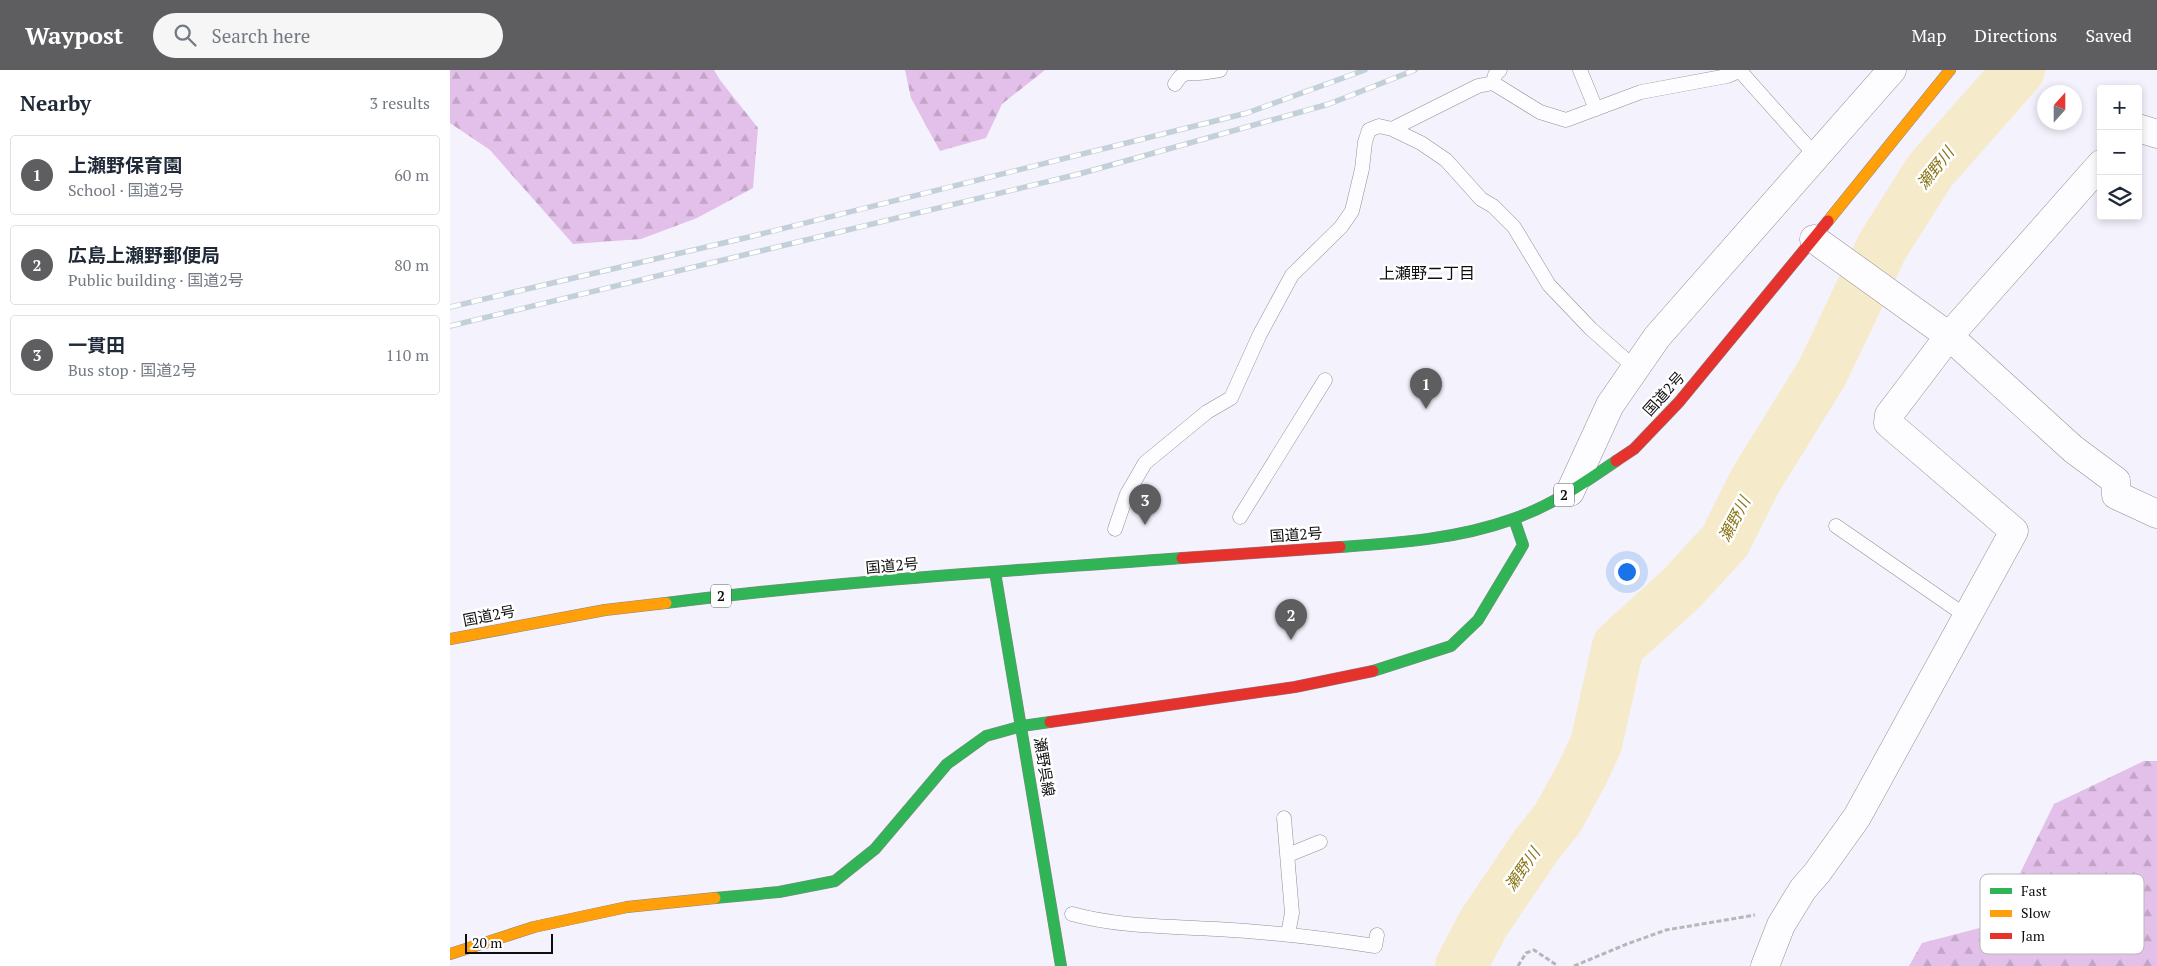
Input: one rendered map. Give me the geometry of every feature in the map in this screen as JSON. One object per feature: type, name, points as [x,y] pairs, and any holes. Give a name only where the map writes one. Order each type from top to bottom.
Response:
[{"type":"main road","name":"国道2号","points":[[450,639],[605,610],[669,601],[995,572],[1409,542],[1468,532],[1514,519],[1570,492],[1634,449],[1673,409],[1814,239],[1950,70]]},
{"type":"main road","points":[[450,954],[534,927],[628,907],[779,892],[835,881],[875,849],[947,764],[986,736],[1022,726],[1295,687],[1386,669],[1451,646],[1478,620],[1523,545],[1514,519]]},
{"type":"main road","name":"瀬野呉線","points":[[995,572],[1061,966]]},
{"type":"street","points":[[1570,492],[1610,405],[1657,337],[1892,70]]},
{"type":"street","points":[[2142,129],[2157,134]]},
{"type":"street","points":[[1765,966],[1781,925],[1803,889],[1817,873],[1857,817],[2014,531],[1888,423],[1889,415],[1949,336],[2097,169]]},
{"type":"street","points":[[1814,239],[1949,336],[2073,449],[2116,481],[2116,495],[2157,514]]},
{"type":"lane","points":[[1175,84],[1181,74],[1186,72],[1200,73],[1220,70]]},
{"type":"lane","points":[[1493,83],[1495,75],[1500,70]]},
{"type":"lane","points":[[1580,70],[1596,109]]},
{"type":"lane","points":[[1392,129],[1478,86],[1493,83],[1540,112],[1566,120],[1641,92],[1692,84],[1741,71],[1816,156]]},
{"type":"lane","points":[[1115,529],[1128,494],[1144,463],[1206,412],[1231,398],[1260,334],[1296,268],[1341,228],[1352,211],[1369,130],[1379,126],[1392,129],[1421,143],[1446,160],[1480,199],[1494,206],[1514,227],[1548,285],[1591,329],[1635,368]]},
{"type":"lane","points":[[1240,517],[1325,380]]},
{"type":"lane","points":[[1836,526],[1966,616]]},
{"type":"lane","points":[[1284,818],[1292,913],[1288,934]]},
{"type":"lane","points":[[1288,855],[1320,842]]},
{"type":"lane","points":[[1072,914],[1091,919],[1148,926],[1288,934],[1375,946],[1377,935]]},
{"type":"path","points":[[1574,966],[1666,930],[1758,915]]},
{"type":"path","points":[[1518,966],[1526,953],[1534,950],[1558,966]]},
{"type":"green space","points":[[450,70],[714,70],[758,128],[753,188],[697,218],[641,239],[573,244],[490,150],[450,123]]},
{"type":"green space","points":[[905,70],[1045,70],[1002,104],[986,138],[940,151],[911,98]]},
{"type":"green space","points":[[2144,761],[2157,761],[2157,966],[1909,966],[1922,943],[1980,928],[1980,954],[2144,954],[2144,874],[2020,874],[2054,804]]},
{"type":"waterway","name":"瀬野川","points":[[1461,966],[1483,924],[1535,847],[1558,818],[1582,774],[1596,744],[1618,646],[1682,588],[1725,541],[1755,481],[1822,373],[1882,247],[1930,171],[2019,70]]},
{"type":"railway","points":[[450,307],[749,237],[1247,113],[1365,70]]},
{"type":"railway","points":[[450,326],[1079,174],[1329,104],[1415,70]]},
{"type":"traffic: fast","points":[[1340,547],[1428,539],[1492,526],[1541,508],[1579,486],[1616,461]]},
{"type":"traffic: fast","points":[[1373,671],[1451,646],[1478,620],[1523,545],[1514,519]]},
{"type":"traffic: fast","points":[[666,603],[859,583],[1182,558]]},
{"type":"traffic: fast","points":[[995,572],[1061,966]]},
{"type":"traffic: fast","points":[[715,898],[779,892],[835,881],[875,849],[947,764],[986,736],[1022,726],[1050,722]]},
{"type":"traffic: slow","points":[[1828,221],[1950,70]]},
{"type":"traffic: slow","points":[[450,639],[605,610],[666,603]]},
{"type":"traffic: slow","points":[[450,954],[534,927],[627,907],[715,898]]},
{"type":"traffic: jam","points":[[1616,461],[1634,449],[1679,402],[1828,221]]},
{"type":"traffic: jam","points":[[1182,558],[1340,547]]},
{"type":"traffic: jam","points":[[1050,722],[1295,687],[1373,671]]},
{"type":"place","name":"上瀬野保育園","points":[[1426,409]]},
{"type":"place","name":"一貫田","points":[[1145,525]]},
{"type":"place","name":"広島上瀬野郵便局","points":[[1291,640]]},
{"type":"district","name":"上瀬野二丁目","points":[[1427,273]]}]
